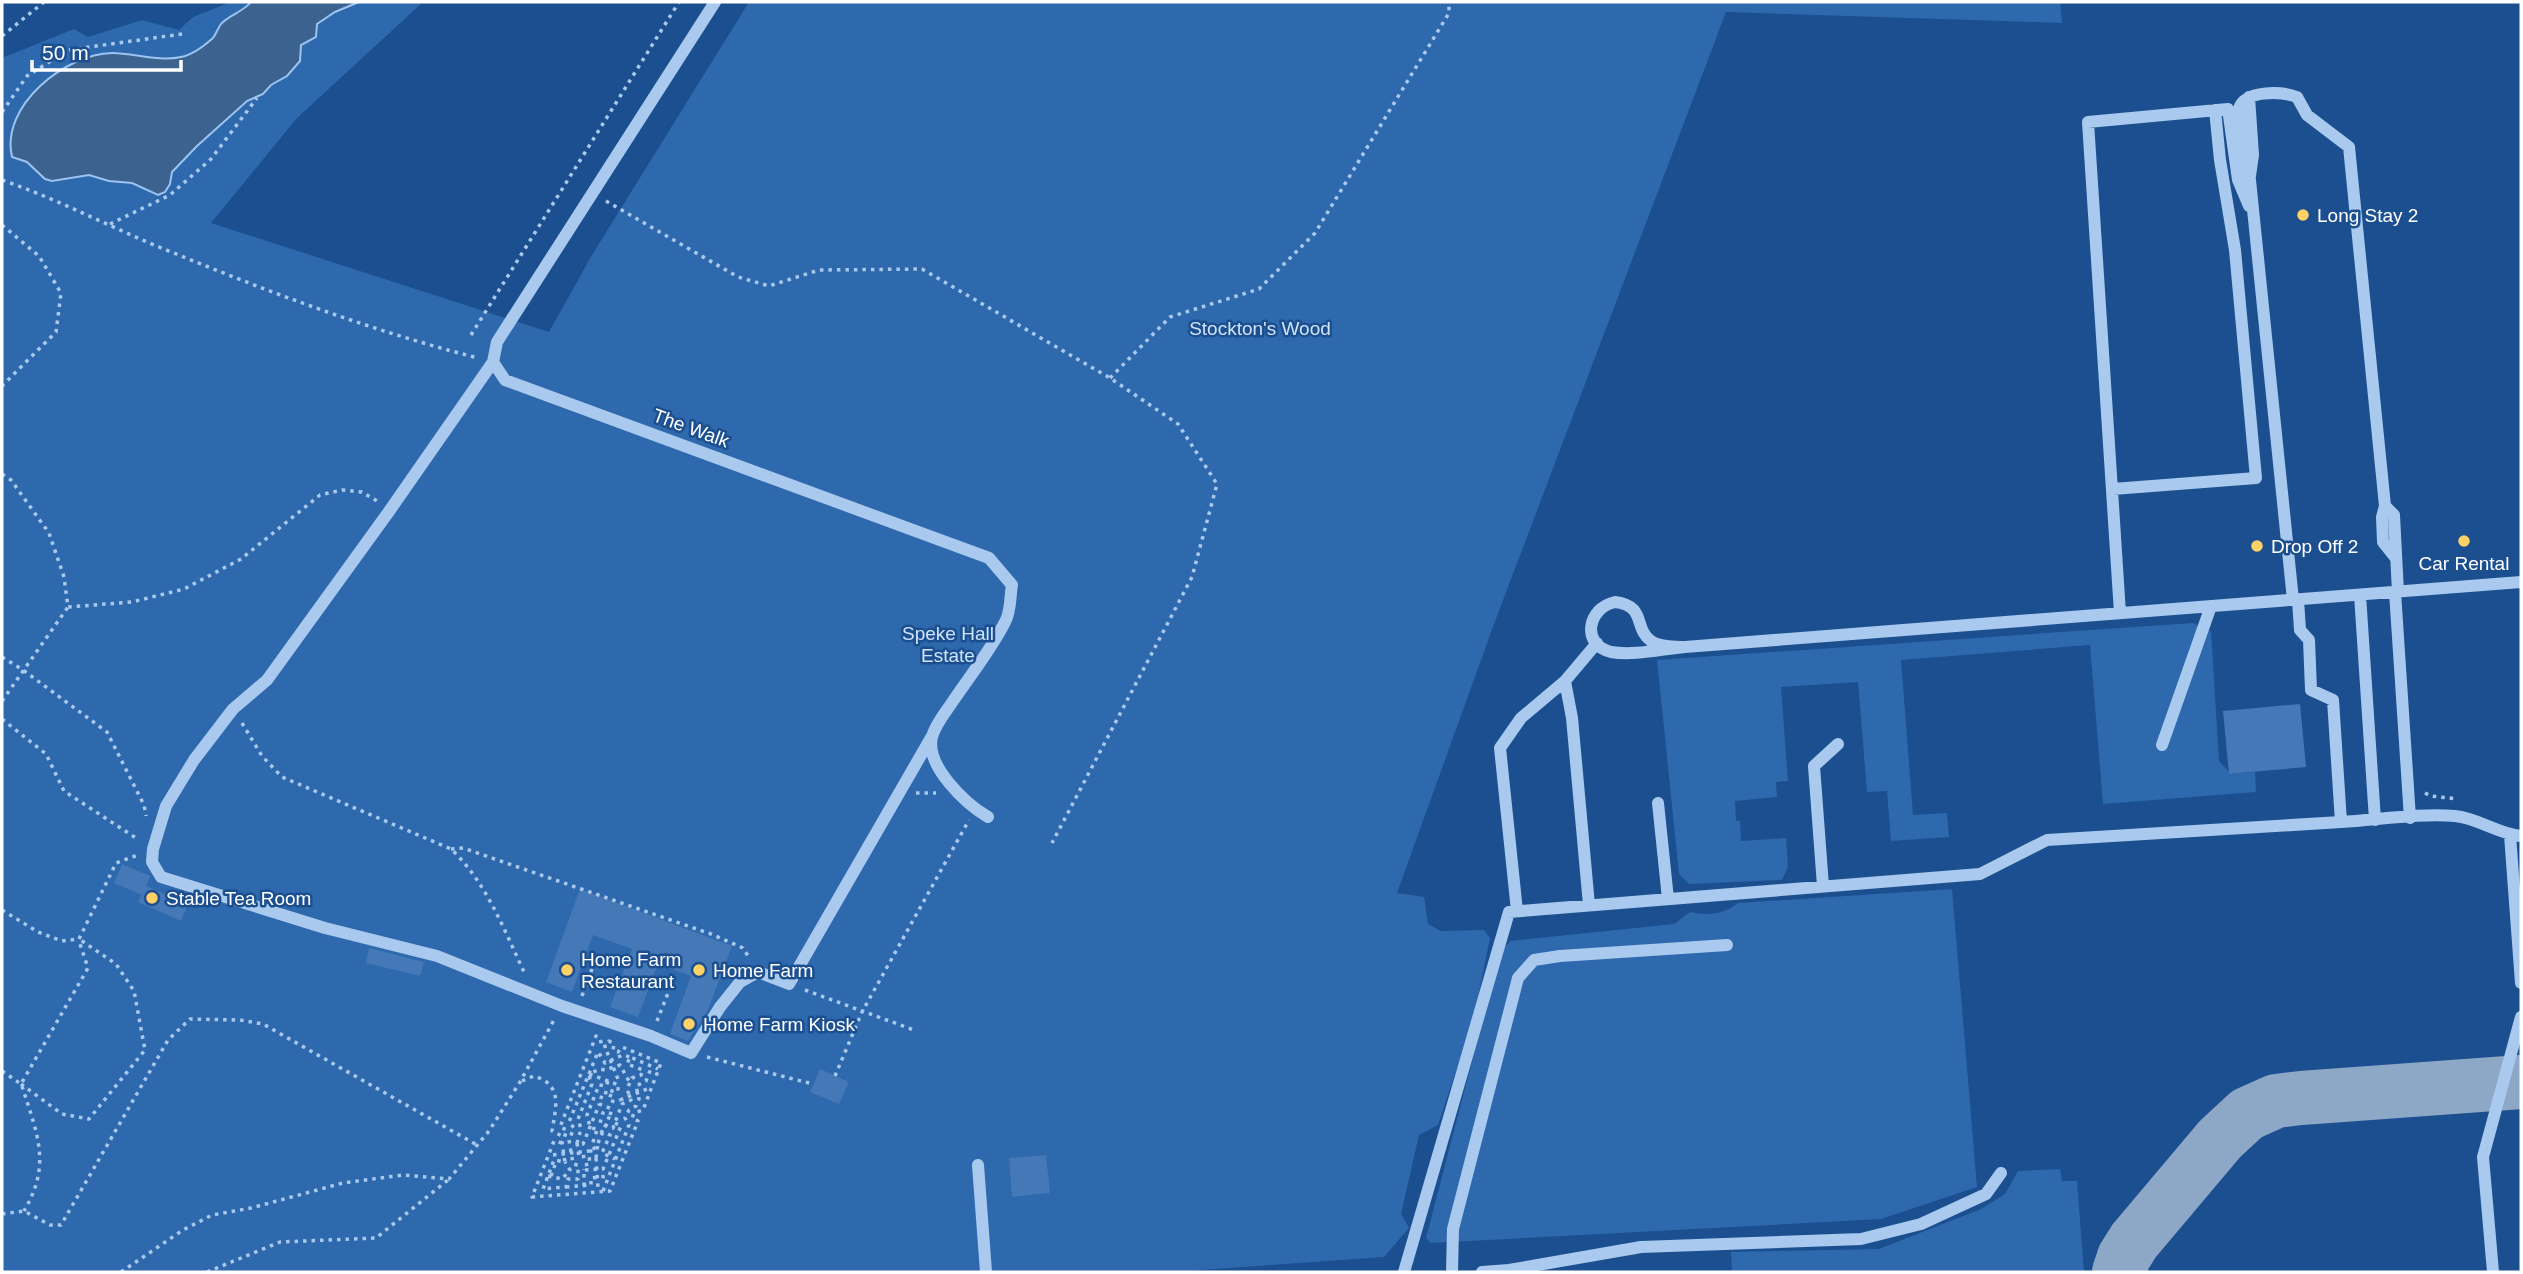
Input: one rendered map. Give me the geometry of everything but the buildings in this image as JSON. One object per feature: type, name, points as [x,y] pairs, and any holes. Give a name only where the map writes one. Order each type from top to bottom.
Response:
[{"type":"street","points":[[715,2],[496,342],[493,362],[267,680],[233,709],[194,761],[166,806],[153,849],[152,862],[161,877],[325,928],[437,956],[562,1006],[651,1036],[691,1053],[720,1007],[740,982],[758,972],[789,984]]},
{"type":"street","points":[[2341,822],[2333,700],[2311,690],[2309,640],[2300,630],[2296,600],[2253,216],[2249,97],[2282,94],[2297,97],[2307,115],[2349,147],[2385,506],[2394,516],[2410,818]]},
{"type":"street","points":[[2120,613],[2088,122],[2228,109],[2238,180],[2253,216]]},
{"type":"street","points":[[2113,489],[2256,478],[2235,250],[2215,110]]},
{"type":"street","name":"The Walk","points":[[493,362],[505,380],[989,558],[1012,585],[1007,620],[932,736],[789,984]]},
{"type":"street","points":[[1685,647],[1664,646],[1651,641],[1644,632],[1638,614],[1624,603],[1607,604],[1594,614],[1591,629],[1597,643],[1609,652],[1623,657],[1685,647],[2521,582]]},
{"type":"street","points":[[2503,584],[2504,599]]},
{"type":"street","points":[[2360,595],[2375,820]]},
{"type":"street","points":[[2162,745],[2211,606]]},
{"type":"street","points":[[1517,911],[1500,748],[1521,718],[1565,681],[1597,643]]},
{"type":"street","points":[[1565,681],[1572,718],[1589,905]]},
{"type":"street","points":[[932,736],[932,751],[939,768],[975,809],[988,817]]},
{"type":"street","points":[[1824,886],[1814,766],[1839,744]]},
{"type":"street","points":[[1658,803],[1668,899]]},
{"type":"street","points":[[1404,1272],[1509,912],[1980,874],[2047,840],[2455,816],[2475,820],[2516,835],[2521,983]]},
{"type":"street","points":[[1452,1272],[1452,1229],[1518,978],[1534,960],[1727,945]]},
{"type":"street","points":[[2493,1272],[2483,1157],[2521,1017]]},
{"type":"street","points":[[978,1165],[986,1272]]},
{"type":"street","points":[[1482,1272],[1509,1271],[1641,1247],[1861,1239],[1921,1224],[1986,1194],[2001,1172]]},
{"type":"path","points":[[2,36],[44,2]]},
{"type":"path","points":[[471,335],[679,2]]},
{"type":"path","points":[[1110,378],[1170,317],[1259,289],[1315,233],[1449,13],[1449,2]]},
{"type":"path","points":[[2,112],[27,76],[68,50],[182,34]]},
{"type":"path","points":[[110,224],[170,195],[211,159],[257,98]]},
{"type":"path","points":[[2,180],[45,195],[156,245],[303,305],[435,347],[493,362]]},
{"type":"path","points":[[592,193],[738,277],[769,286],[819,270],[922,269],[1110,378],[1178,424],[1217,484],[1192,577],[1052,843]]},
{"type":"path","points":[[2,225],[39,256],[61,293],[56,332],[2,386]]},
{"type":"path","points":[[2,474],[11,481],[49,533],[64,577],[68,607],[2,701]]},
{"type":"path","points":[[68,607],[132,602],[184,589],[241,559],[320,495],[342,490],[362,492],[390,510]]},
{"type":"path","points":[[2,657],[107,732],[144,805],[153,849]]},
{"type":"path","points":[[233,709],[262,756],[282,777],[451,849],[466,863],[480,881],[536,995]]},
{"type":"path","points":[[2,719],[46,754],[64,791],[153,849]]},
{"type":"path","points":[[2419,789],[2431,796],[2465,801]]},
{"type":"path","points":[[900,793],[941,793]]},
{"type":"path","points":[[835,1076],[862,1012],[970,818],[964,812]]},
{"type":"path","points":[[451,849],[463,848],[711,934],[743,948],[758,972]]},
{"type":"path","points":[[24,1211],[33,1195],[40,1170],[38,1139],[21,1084],[88,968],[79,939],[116,863],[153,849]]},
{"type":"path","points":[[2,910],[38,932],[62,941],[79,939],[116,964],[134,991],[145,1050],[89,1119],[62,1114],[2,1072]]},
{"type":"path","points":[[577,1011],[597,958]]},
{"type":"path","points":[[789,984],[914,1030]]},
{"type":"path","points":[[651,1036],[670,988]]},
{"type":"path","points":[[207,1272],[280,1241],[376,1238],[449,1179],[477,1145],[520,1082],[562,1006]]},
{"type":"path","points":[[2,1213],[24,1211],[50,1225],[61,1225],[169,1040],[190,1019],[240,1020],[262,1024],[477,1145]]},
{"type":"path","points":[[550,1176],[562,1179],[570,1170],[565,1162],[562,1143],[567,1130],[560,1127],[596,1036],[600,1038],[618,1079],[618,1089],[613,1088],[609,1100],[620,1100],[650,1088]]},
{"type":"path","points":[[562,1143],[554,1141],[551,1155],[533,1197],[610,1191],[638,1121],[632,1118],[634,1113],[643,1110],[661,1063],[622,1047],[618,1052],[613,1050],[614,1044],[609,1041],[607,1046],[602,1047]]},
{"type":"path","points":[[566,1187],[568,1179],[578,1179],[578,1165],[573,1164],[569,1140],[574,1128],[569,1122],[598,1052],[605,1063],[623,1055],[659,1069]]},
{"type":"path","points":[[691,1053],[813,1084]]},
{"type":"path","points":[[576,1143],[583,1144],[597,1110],[603,1113],[600,1123],[614,1128],[622,1104],[631,1100],[627,1089],[632,1078],[641,1075],[643,1070],[627,1064],[630,1057]]},
{"type":"path","points":[[589,1074],[620,1065],[630,1083]]},
{"type":"path","points":[[600,1190],[609,1177],[628,1125],[625,1118],[628,1110],[636,1106],[639,1099],[636,1086],[646,1081],[652,1066]]},
{"type":"path","points":[[589,1074],[619,1085]]},
{"type":"path","points":[[584,1186],[584,1165],[590,1164],[589,1156],[579,1157],[576,1143],[582,1129],[578,1119],[592,1084],[589,1074]]},
{"type":"path","points":[[520,1082],[534,1076],[553,1087],[556,1101],[552,1131],[564,1136]]},
{"type":"path","points":[[590,1127],[587,1115],[599,1085],[606,1086],[608,1081]]},
{"type":"path","points":[[600,1190],[596,1151],[612,1109],[599,1104],[603,1092],[611,1094]]},
{"type":"path","points":[[584,1170],[603,1169],[621,1126],[615,1123]]},
{"type":"path","points":[[590,1127],[610,1135],[602,1153],[615,1159]]},
{"type":"path","points":[[596,1151],[592,1145],[597,1130]]},
{"type":"path","points":[[551,1155],[596,1151]]},
{"type":"path","points":[[550,1176],[554,1160],[565,1162]]},
{"type":"path","points":[[555,1165],[543,1189],[591,1185],[591,1178],[609,1177]]},
{"type":"path","points":[[121,1272],[183,1230],[212,1215],[251,1209],[343,1183],[403,1175],[449,1179]]},
{"type":"green space","name":"Speke Hall Estate","points":[[231,2],[423,2],[296,119],[211,223],[549,332],[592,255],[749,2],[2060,2],[2062,23],[1726,12],[1494,624],[1397,893],[1424,897],[1428,924],[1441,931],[1484,930],[1490,938],[1474,1017],[1438,1125],[1419,1135],[1401,1214],[1409,1228],[1384,1257],[1172,1272],[2,1272],[2,58],[74,29],[88,37],[142,20],[179,30],[193,17]]},
{"type":"green space","points":[[2193,623],[2211,631],[2219,761],[2231,774],[2255,772],[2256,792],[2103,804],[2090,645],[1901,660],[1913,815],[1947,813],[1949,837],[1891,841],[1887,791],[1867,792],[1858,682],[1781,687],[1788,781],[1776,782],[1777,797],[1735,801],[1741,841],[1786,838],[1788,867],[1782,880],[1689,884],[1679,874],[1657,660]]},
{"type":"green space","points":[[1952,889],[1977,1187],[1881,1219],[1431,1243],[1426,1238],[1493,981],[1502,951],[1510,941],[1674,924],[1690,912],[1716,913],[1738,903]]},
{"type":"green space","points":[[2060,1169],[2062,1181],[2077,1181],[2084,1272],[1732,1272],[1731,1252],[1879,1249],[1981,1209],[2005,1194],[2018,1171]]},
{"type":"shaded area","points":[[251,2],[359,2],[335,12],[317,24],[316,37],[301,45],[300,61],[287,76],[271,85],[263,94],[247,101],[197,146],[172,172],[165,192],[158,195],[132,183],[109,181],[89,175],[52,181],[45,179],[27,162],[12,157],[11,138],[16,119],[40,86],[57,73],[75,62],[112,53],[164,58],[185,56],[213,38],[224,21]]},
{"type":"taxiway","points":[[2119,1272],[2134,1241],[2220,1139],[2247,1114],[2276,1101],[2301,1098],[2521,1082]]},
{"type":"place","name":"Long Stay 2","points":[[2303,215]]},
{"type":"place","name":"Car Rental","points":[[2464,541]]},
{"type":"place","name":"Drop Off 2","points":[[2257,546]]},
{"type":"place","name":"Stable Tea Room","points":[[152,898]]},
{"type":"place","name":"Home Farm Restaurant","points":[[567,970]]},
{"type":"place","name":"Home Farm","points":[[699,970]]},
{"type":"place","name":"Home Farm Kiosk","points":[[689,1024]]},
{"type":"park label","name":"Stockton's Wood","points":[[1260,328]]}]
